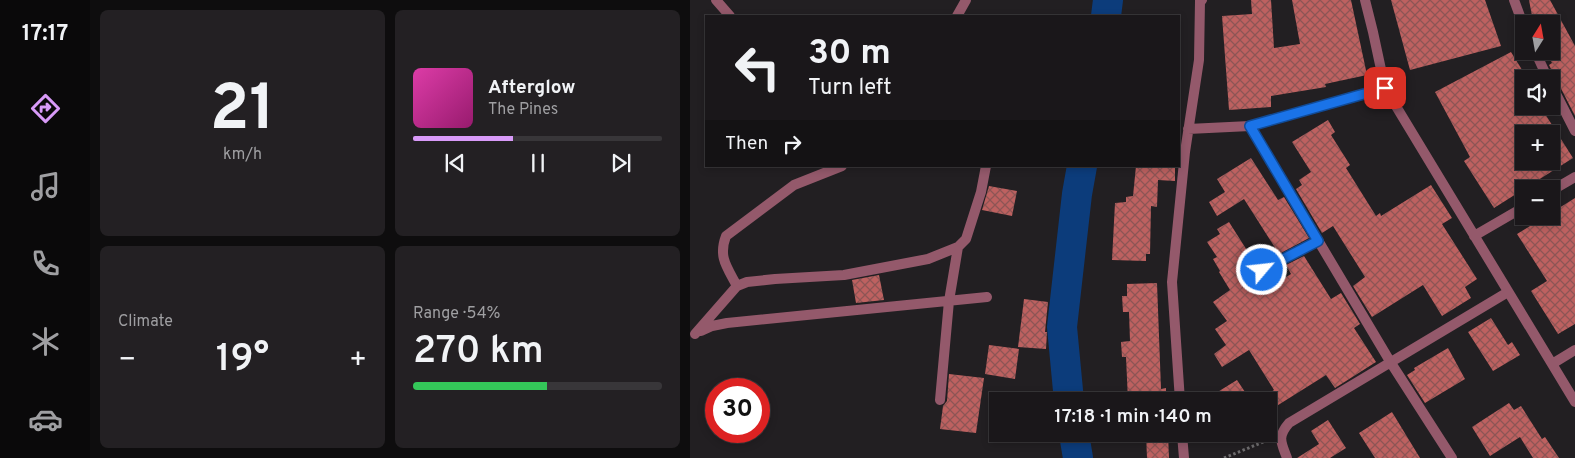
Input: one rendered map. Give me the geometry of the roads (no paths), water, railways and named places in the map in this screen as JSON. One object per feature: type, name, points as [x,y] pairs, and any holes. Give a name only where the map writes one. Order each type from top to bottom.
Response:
[{"type":"street","points":[[716,0],[729,15]]},
{"type":"street","points":[[958,15],[966,0]]},
{"type":"street","points":[[1179,392],[1172,282],[1188,129],[1199,60],[1200,0],[1202,0]]},
{"type":"street","points":[[1364,0],[1374,32],[1385,88],[1575,402]]},
{"type":"street","points":[[1514,0],[1519,15]]},
{"type":"street","points":[[1188,129],[1250,126],[1385,88]]},
{"type":"street","points":[[1560,102],[1575,131]]},
{"type":"street","points":[[1250,126],[1390,363],[1452,458]]},
{"type":"street","points":[[737,286],[722,254],[722,246],[726,236],[794,185],[839,167]]},
{"type":"street","points":[[693,336],[737,286],[747,282],[844,275],[928,259],[958,247],[966,239],[981,192],[986,167]]},
{"type":"street","points":[[1560,186],[1575,177]]},
{"type":"street","points":[[1474,236],[1515,212]]},
{"type":"street","points":[[1262,270],[1318,241]]},
{"type":"street","points":[[940,400],[949,301],[958,247]]},
{"type":"street","points":[[1287,458],[1281,444],[1281,435],[1289,423],[1508,292]]},
{"type":"street","points":[[693,336],[712,326],[727,323],[987,297]]},
{"type":"street","points":[[1552,364],[1575,350]]},
{"type":"street","points":[[1183,442],[1184,458]]},
{"type":"waterway","points":[[1106,15],[1108,0]]},
{"type":"waterway","points":[[1068,392],[1062,327],[1082,167]]},
{"type":"waterway","points":[[1075,442],[1078,458]]}]
